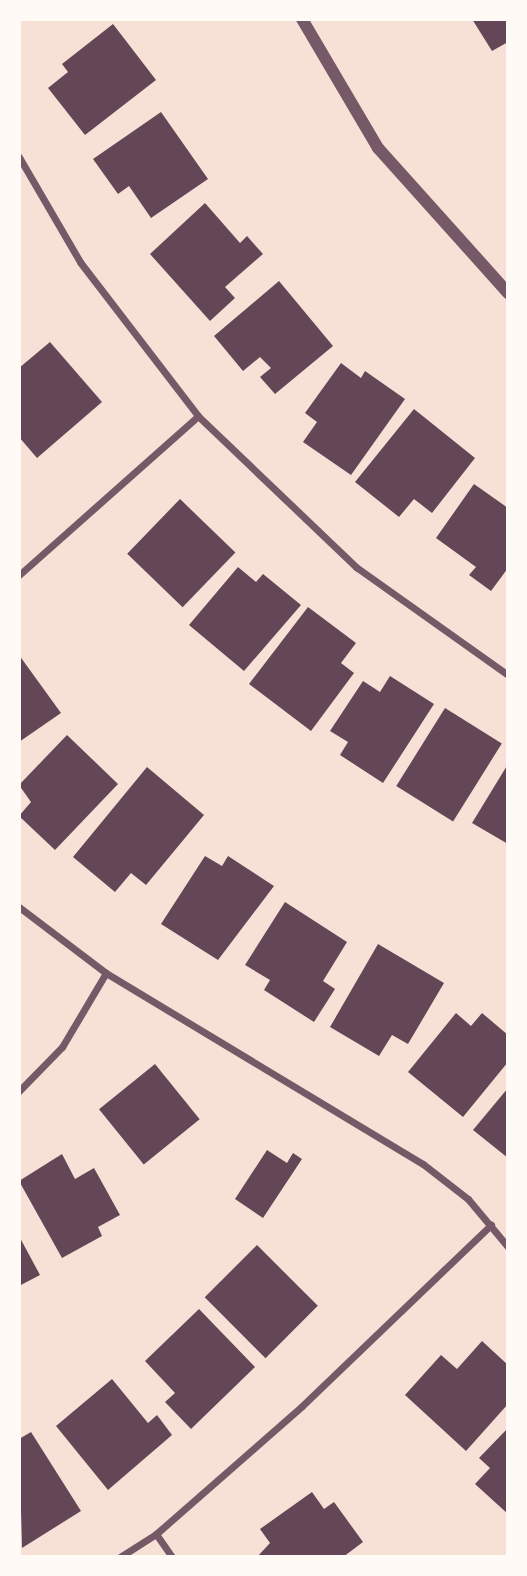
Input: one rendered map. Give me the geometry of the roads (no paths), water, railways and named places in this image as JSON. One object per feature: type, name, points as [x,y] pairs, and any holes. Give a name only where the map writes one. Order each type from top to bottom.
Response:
[{"type":"street","points":[[302,19],[378,148],[508,293]]},
{"type":"street","points":[[19,157],[80,262],[198,416],[356,567],[508,675]]},
{"type":"street","points":[[19,575],[198,416]]},
{"type":"street","points":[[19,907],[106,973],[373,1130],[468,1199],[508,1247]]},
{"type":"street","points":[[19,1091],[62,1047],[106,973]]},
{"type":"street","points":[[120,1557],[156,1534],[302,1406],[491,1225]]},
{"type":"street","points":[[156,1534],[172,1557]]}]
